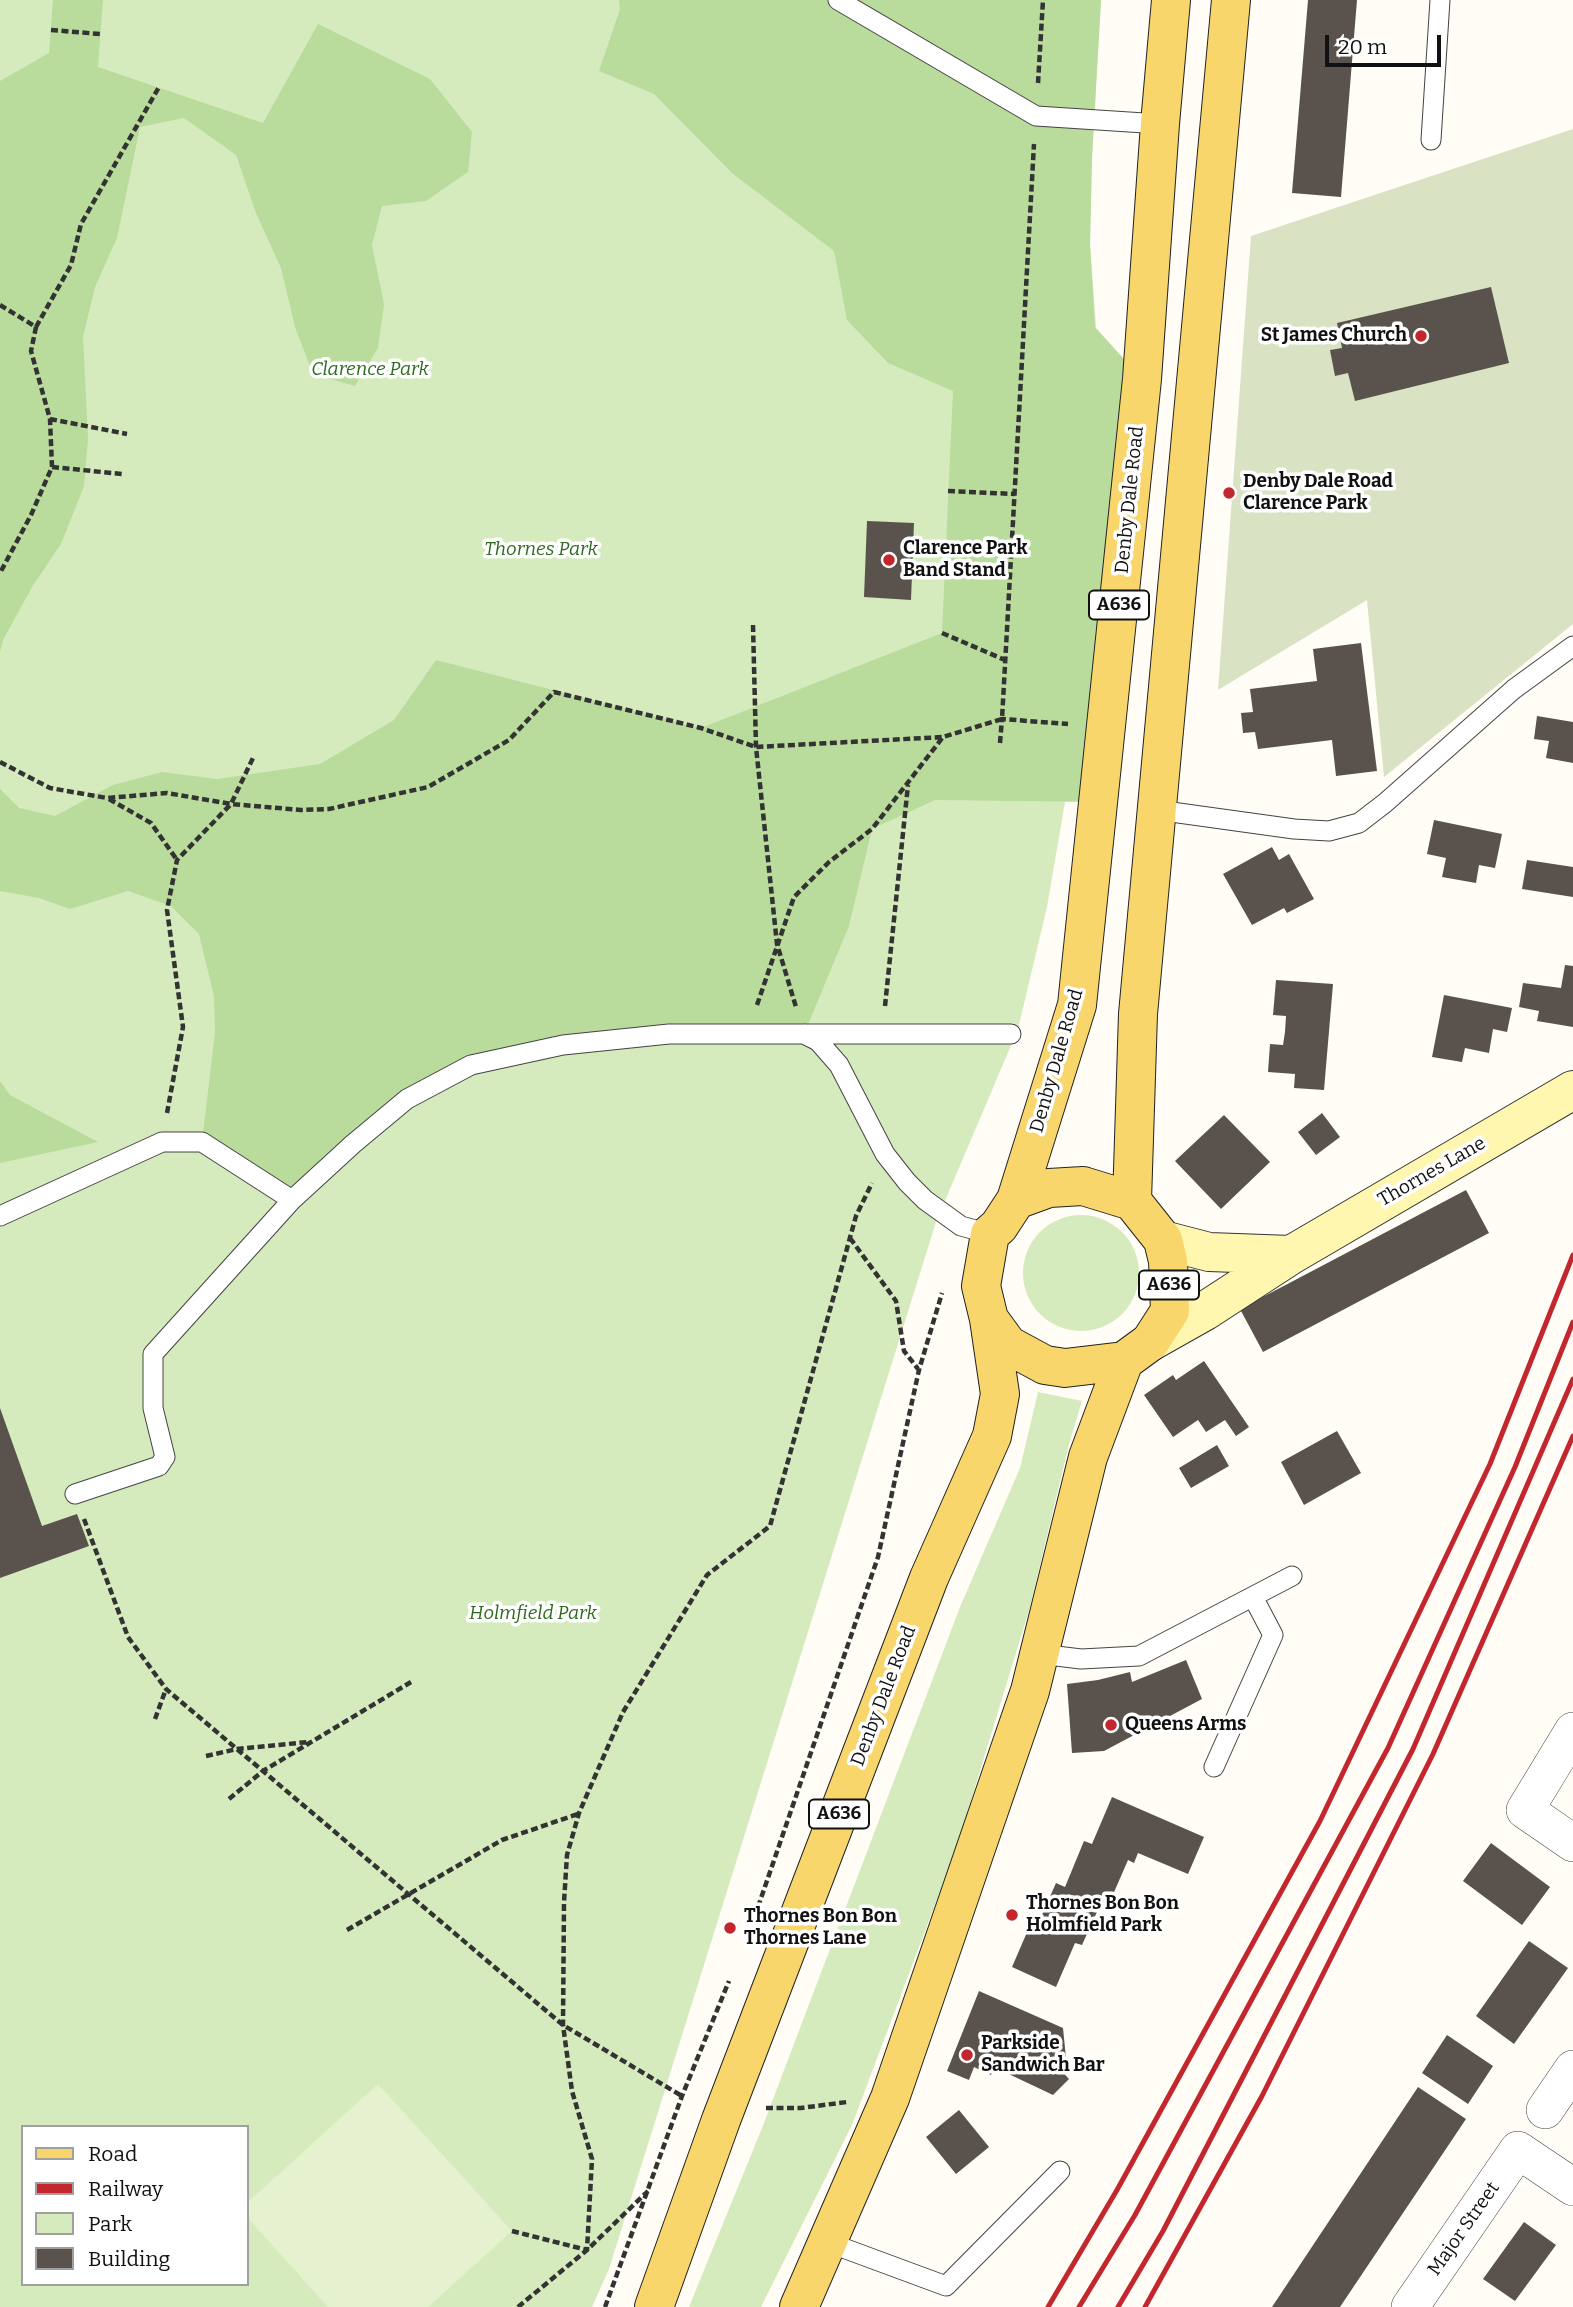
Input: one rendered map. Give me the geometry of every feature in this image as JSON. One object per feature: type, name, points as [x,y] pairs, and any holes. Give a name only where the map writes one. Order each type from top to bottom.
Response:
[{"type":"main road","name":"Denby Dale Road","points":[[1016,1200],[1077,1005],[1142,379],[1171,0]]},
{"type":"main road","name":"A636","points":[[799,2307],[890,2098],[1030,1691],[1088,1457],[1137,1352],[1170,1311],[1168,1261],[1163,1240],[1132,1201],[1138,1014],[1231,0]]},
{"type":"main road","points":[[1016,1200],[1049,1188],[1083,1186],[1132,1201]]},
{"type":"main road","name":"A636","points":[[1016,1200],[999,1226],[990,1234],[981,1286],[989,1319],[1008,1345],[1045,1365],[1065,1368],[1137,1352]]},
{"type":"main road","name":"Denby Dale Road","points":[[654,2307],[726,2109],[929,1578],[992,1436],[1000,1394],[989,1319]]},
{"type":"street","name":"Thornes Lane","points":[[1137,1352],[1291,1255],[1573,1090]]},
{"type":"street","points":[[1163,1240],[1209,1252],[1291,1255]]},
{"type":"street","points":[[1573,1731],[1525,1810],[1573,1843]]},
{"type":"street","points":[[1545,2110],[1573,2069]]},
{"type":"street","name":"Major Street","points":[[1409,2307],[1518,2150],[1573,2187]]},
{"type":"lane","points":[[838,0],[1036,117],[1160,124]]},
{"type":"lane","points":[[1431,140],[1440,0]]},
{"type":"lane","points":[[1157,810],[1294,829],[1329,831],[1359,823],[1514,689],[1573,646]]},
{"type":"lane","points":[[75,1494],[159,1466],[165,1457],[153,1408],[153,1354],[292,1200],[353,1144],[407,1099],[471,1065],[563,1045],[669,1034],[1011,1034]]},
{"type":"lane","points":[[804,1034],[818,1041],[839,1065],[886,1154],[907,1182],[925,1200],[961,1226],[990,1234]]},
{"type":"lane","points":[[0,1216],[162,1142],[202,1142],[292,1200]]},
{"type":"lane","points":[[1040,1654],[1081,1659],[1139,1656],[1292,1576]]},
{"type":"lane","points":[[1214,1767],[1273,1635],[1253,1597]]},
{"type":"lane","points":[[827,2242],[946,2286],[1060,2171]]},
{"type":"path","points":[[1000,743],[1043,0]]},
{"type":"path","points":[[51,30],[100,34]]},
{"type":"path","points":[[0,573],[31,516],[52,467],[50,419],[31,351],[36,327],[71,265],[80,224],[159,87]]},
{"type":"path","points":[[0,305],[36,327]]},
{"type":"path","points":[[50,419],[127,434]]},
{"type":"path","points":[[52,467],[122,474]]},
{"type":"path","points":[[948,491],[1015,494]]},
{"type":"path","points":[[753,625],[756,747],[777,944],[804,1034]]},
{"type":"path","points":[[942,633],[1005,660]]},
{"type":"path","points":[[0,762],[50,788],[107,798],[167,793],[231,804],[302,810],[329,809],[428,788],[509,740],[554,692],[701,728],[756,747],[943,737],[1002,719],[1107,727]]},
{"type":"path","points":[[747,1034],[793,897],[829,863],[872,829],[943,737]]},
{"type":"path","points":[[162,1142],[183,1027],[167,910],[177,860],[231,804],[253,758]]},
{"type":"path","points":[[882,1034],[908,785]]},
{"type":"path","points":[[107,798],[151,823],[177,860]]},
{"type":"path","points":[[587,2250],[592,2159],[572,2091],[563,2025],[567,1855],[579,1813],[623,1712],[707,1575],[770,1526],[856,1216]]},
{"type":"path","points":[[850,1238],[895,1301],[904,1351],[919,1370]]},
{"type":"path","points":[[755,1914],[878,1557],[919,1370],[942,1292]]},
{"type":"path","points":[[75,1494],[128,1637],[166,1689],[563,2025],[681,2096],[726,2109],[801,2108],[890,2098]]},
{"type":"path","points":[[229,1799],[263,1771],[411,1682]]},
{"type":"path","points":[[155,1719],[166,1689]]},
{"type":"path","points":[[206,1756],[237,1749],[312,1742]]},
{"type":"path","points":[[347,1930],[502,1840],[579,1813]]},
{"type":"path","points":[[606,2307],[681,2096],[731,1976]]},
{"type":"path","points":[[518,2307],[587,2250],[649,2191]]},
{"type":"path","points":[[512,2231],[587,2250]]},
{"type":"green space","name":"Thornes Park","points":[[0,0],[1101,0],[1090,244],[1096,327],[1065,802],[1047,907],[1018,1029],[936,1222],[609,2269],[592,2307],[0,2307]]},
{"type":"green space","points":[[53,0],[103,0],[98,67],[263,123],[318,24],[430,79],[472,132],[468,172],[426,201],[382,206],[372,245],[384,304],[378,348],[355,386],[313,374],[295,327],[281,268],[256,213],[236,155],[184,118],[140,127],[117,238],[95,287],[83,337],[88,438],[84,486],[61,544],[32,587],[3,640],[0,652],[0,81],[49,53]]},
{"type":"green space","points":[[619,0],[1101,0],[1090,244],[1095,327],[1142,379],[1098,802],[935,800],[872,829],[849,926],[804,1034],[747,1034],[471,1065],[407,1099],[292,1200],[202,1142],[215,1032],[214,996],[199,934],[171,906],[128,891],[70,909],[39,898],[0,891],[0,789],[19,808],[55,816],[113,785],[162,772],[217,779],[320,764],[394,720],[436,660],[701,728],[942,633],[953,391],[888,363],[847,320],[834,251],[732,173],[654,94],[599,71],[620,9]]},
{"type":"green space","points":[[1573,129],[1573,624],[1384,777],[1367,600],[1218,690],[1251,236]]},
{"type":"green space","points":[[0,1081],[10,1095],[98,1142],[0,1163]]},
{"type":"green space","points":[[1081,1215],[1103,1220],[1122,1232],[1134,1251],[1139,1273],[1134,1295],[1122,1314],[1103,1326],[1081,1331],[1059,1326],[1040,1314],[1028,1295],[1023,1273],[1028,1251],[1040,1232],[1059,1220]]},
{"type":"green space","points":[[1038,1392],[1082,1401],[1030,1607],[957,1846],[852,2125],[761,2307],[689,2307],[762,2128],[960,1607],[1020,1468]]},
{"type":"green space","points":[[378,2084],[512,2231],[428,2307],[328,2307],[248,2218],[248,2202]]},
{"type":"building","points":[[1308,0],[1357,0],[1341,197],[1292,193]]},
{"type":"building","name":"St James Church","points":[[1491,287],[1509,363],[1355,401],[1348,373],[1335,376],[1330,350],[1342,348],[1337,323]]},
{"type":"building","name":"Clarence Park Band Stand","points":[[867,521],[914,523],[911,600],[864,597]]},
{"type":"building","points":[[1361,643],[1377,771],[1336,776],[1332,740],[1258,749],[1255,732],[1243,733],[1241,713],[1253,712],[1250,689],[1317,681],[1313,649]]},
{"type":"building","points":[[1537,716],[1573,722],[1573,763],[1546,758],[1549,741],[1534,739]]},
{"type":"building","points":[[1434,820],[1502,834],[1495,868],[1479,865],[1476,883],[1442,877],[1446,858],[1427,854]]},
{"type":"building","points":[[1272,847],[1279,860],[1289,854],[1314,899],[1287,913],[1284,908],[1252,925],[1223,874]]},
{"type":"building","points":[[1527,860],[1573,867],[1573,897],[1522,889]]},
{"type":"building","points":[[1565,965],[1573,966],[1573,1027],[1537,1021],[1539,1011],[1519,1007],[1523,983],[1561,988]]},
{"type":"building","points":[[1276,980],[1333,984],[1324,1090],[1294,1088],[1295,1074],[1268,1072],[1270,1044],[1283,1045],[1285,1032],[1286,1016],[1273,1015]]},
{"type":"building","points":[[1444,995],[1512,1008],[1507,1032],[1493,1029],[1489,1053],[1465,1048],[1462,1062],[1432,1057]]},
{"type":"building","points":[[1322,1113],[1340,1137],[1316,1155],[1298,1132]]},
{"type":"building","points":[[1224,1115],[1270,1162],[1221,1209],[1175,1161]]},
{"type":"building","points":[[1466,1190],[1489,1233],[1263,1352],[1240,1309]]},
{"type":"building","points":[[1204,1361],[1249,1427],[1236,1436],[1225,1420],[1206,1432],[1198,1420],[1173,1437],[1144,1395],[1173,1375],[1176,1380]]},
{"type":"building","points":[[0,1408],[42,1526],[77,1514],[89,1546],[0,1578]]},
{"type":"building","points":[[1337,1431],[1361,1473],[1304,1505],[1281,1462]]},
{"type":"building","points":[[1217,1445],[1229,1466],[1191,1488],[1179,1468]]},
{"type":"building","name":"Queens Arms","points":[[1186,1660],[1202,1699],[1104,1751],[1072,1753],[1067,1684],[1130,1672],[1132,1682]]},
{"type":"building","points":[[1112,1797],[1204,1837],[1188,1874],[1138,1853],[1134,1863],[1128,1860],[1108,1906],[1101,1903],[1082,1945],[1075,1943],[1056,1987],[1012,1967],[1031,1923],[1037,1926],[1056,1883],[1065,1887],[1084,1841],[1092,1844]]},
{"type":"building","points":[[1491,1843],[1550,1887],[1522,1925],[1463,1881]]},
{"type":"building","points":[[1529,1941],[1568,1968],[1514,2044],[1476,2016]]},
{"type":"building","points":[[979,1991],[1063,2028],[1066,2058],[1057,2066],[1069,2079],[1053,2095],[994,2067],[991,2075],[974,2067],[969,2080],[947,2071]]},
{"type":"building","points":[[1447,2035],[1493,2066],[1468,2104],[1422,2073]]},
{"type":"building","points":[[1418,2087],[1466,2119],[1340,2307],[1272,2307]]},
{"type":"building","points":[[959,2110],[989,2147],[956,2174],[926,2137]]},
{"type":"building","points":[[1524,2222],[1556,2245],[1515,2301],[1483,2279]]},
{"type":"railway","points":[[1048,2307],[1117,2190],[1320,1821],[1490,1464],[1573,1255]]},
{"type":"railway","points":[[1079,2307],[1135,2215],[1388,1748],[1515,1467],[1573,1322]]},
{"type":"railway","points":[[1118,2307],[1163,2231],[1413,1749],[1573,1379]]},
{"type":"railway","points":[[1145,2307],[1262,2096],[1433,1754],[1573,1436]]},
{"type":"place","name":"St James Church","points":[[1421,336]]},
{"type":"place","name":"Denby Dale Road Clarence Park","points":[[1229,493]]},
{"type":"place","name":"Clarence Park Band Stand","points":[[889,560]]},
{"type":"place","name":"Queens Arms","points":[[1111,1725]]},
{"type":"place","name":"Thornes Bon Bon Holmfield Park","points":[[1012,1915]]},
{"type":"place","name":"Thornes Bon Bon Thornes Lane","points":[[730,1928]]},
{"type":"place","name":"Parkside Sandwich Bar","points":[[967,2055]]},
{"type":"park label","name":"Clarence Park","points":[[370,370]]},
{"type":"park label","name":"Holmfield Park","points":[[533,1614]]}]
